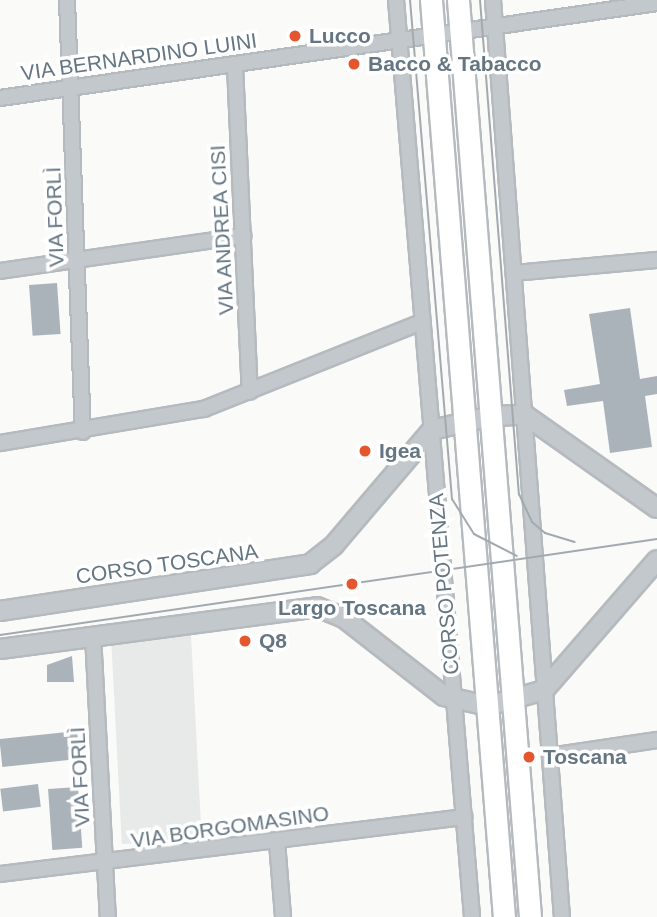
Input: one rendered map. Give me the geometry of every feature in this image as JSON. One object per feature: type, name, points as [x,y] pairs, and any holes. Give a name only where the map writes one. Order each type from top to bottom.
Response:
[{"type":"main road","name":"CORSO POTENZA","points":[[431,0],[504,917]]},
{"type":"main road","points":[[458,0],[530,917]]},
{"type":"street","name":"VIA FORLÌ","points":[[66,0],[83,432]]},
{"type":"street","name":"CORSO POTENZA","points":[[396,0],[472,917]]},
{"type":"street","points":[[493,0],[562,917]]},
{"type":"street","name":"VIA BERNARDINO LUINI","points":[[0,98],[235,66],[399,38],[657,3]]},
{"type":"street","name":"VIA ANDREA CISI","points":[[235,66],[250,392]]},
{"type":"street","points":[[0,271],[243,236]]},
{"type":"street","points":[[514,273],[657,260]]},
{"type":"street","points":[[0,443],[83,432],[204,409],[422,322]]},
{"type":"street","points":[[432,430],[491,416],[524,415],[651,505]]},
{"type":"street","name":"CORSO TOSCANA","points":[[0,611],[293,569],[310,564],[334,545],[432,430]]},
{"type":"street","points":[[0,649],[317,607],[344,618],[454,701],[488,706],[513,702],[544,690],[657,560]]},
{"type":"street","name":"VIA FORLÌ","points":[[93,635],[108,917]]},
{"type":"street","points":[[550,756],[657,740]]},
{"type":"street","name":"VIA BORGOMASINO","points":[[0,874],[106,864],[465,817]]},
{"type":"street","points":[[277,842],[283,917]]},
{"type":"shaded area","points":[[191,635],[202,840],[122,844],[111,639]]},
{"type":"building","points":[[57,283],[61,334],[33,336],[29,285]]},
{"type":"building","points":[[630,308],[640,379],[657,376],[657,394],[645,396],[652,447],[610,453],[603,401],[567,406],[564,390],[600,384],[589,314]]},
{"type":"building","points":[[72,656],[74,682],[47,682],[47,665]]},
{"type":"building","points":[[77,731],[80,759],[2,767],[0,739]]},
{"type":"building","points":[[38,784],[41,807],[3,811],[0,789]]},
{"type":"building","points":[[78,787],[82,848],[52,850],[48,789]]},
{"type":"tram line","points":[[410,0],[452,499],[474,534],[517,556]]},
{"type":"tram line","points":[[480,0],[519,494],[532,522],[545,533],[575,542]]},
{"type":"tram line","points":[[0,635],[657,539]]},
{"type":"place","name":"Lucco","points":[[295,36]]},
{"type":"place","name":"Bacco & Tabacco","points":[[354,64]]},
{"type":"place","name":"Igea","points":[[365,451]]},
{"type":"place","name":"Largo Toscana","points":[[352,584]]},
{"type":"place","name":"Q8","points":[[245,641]]},
{"type":"place","name":"Toscana","points":[[529,757]]}]
